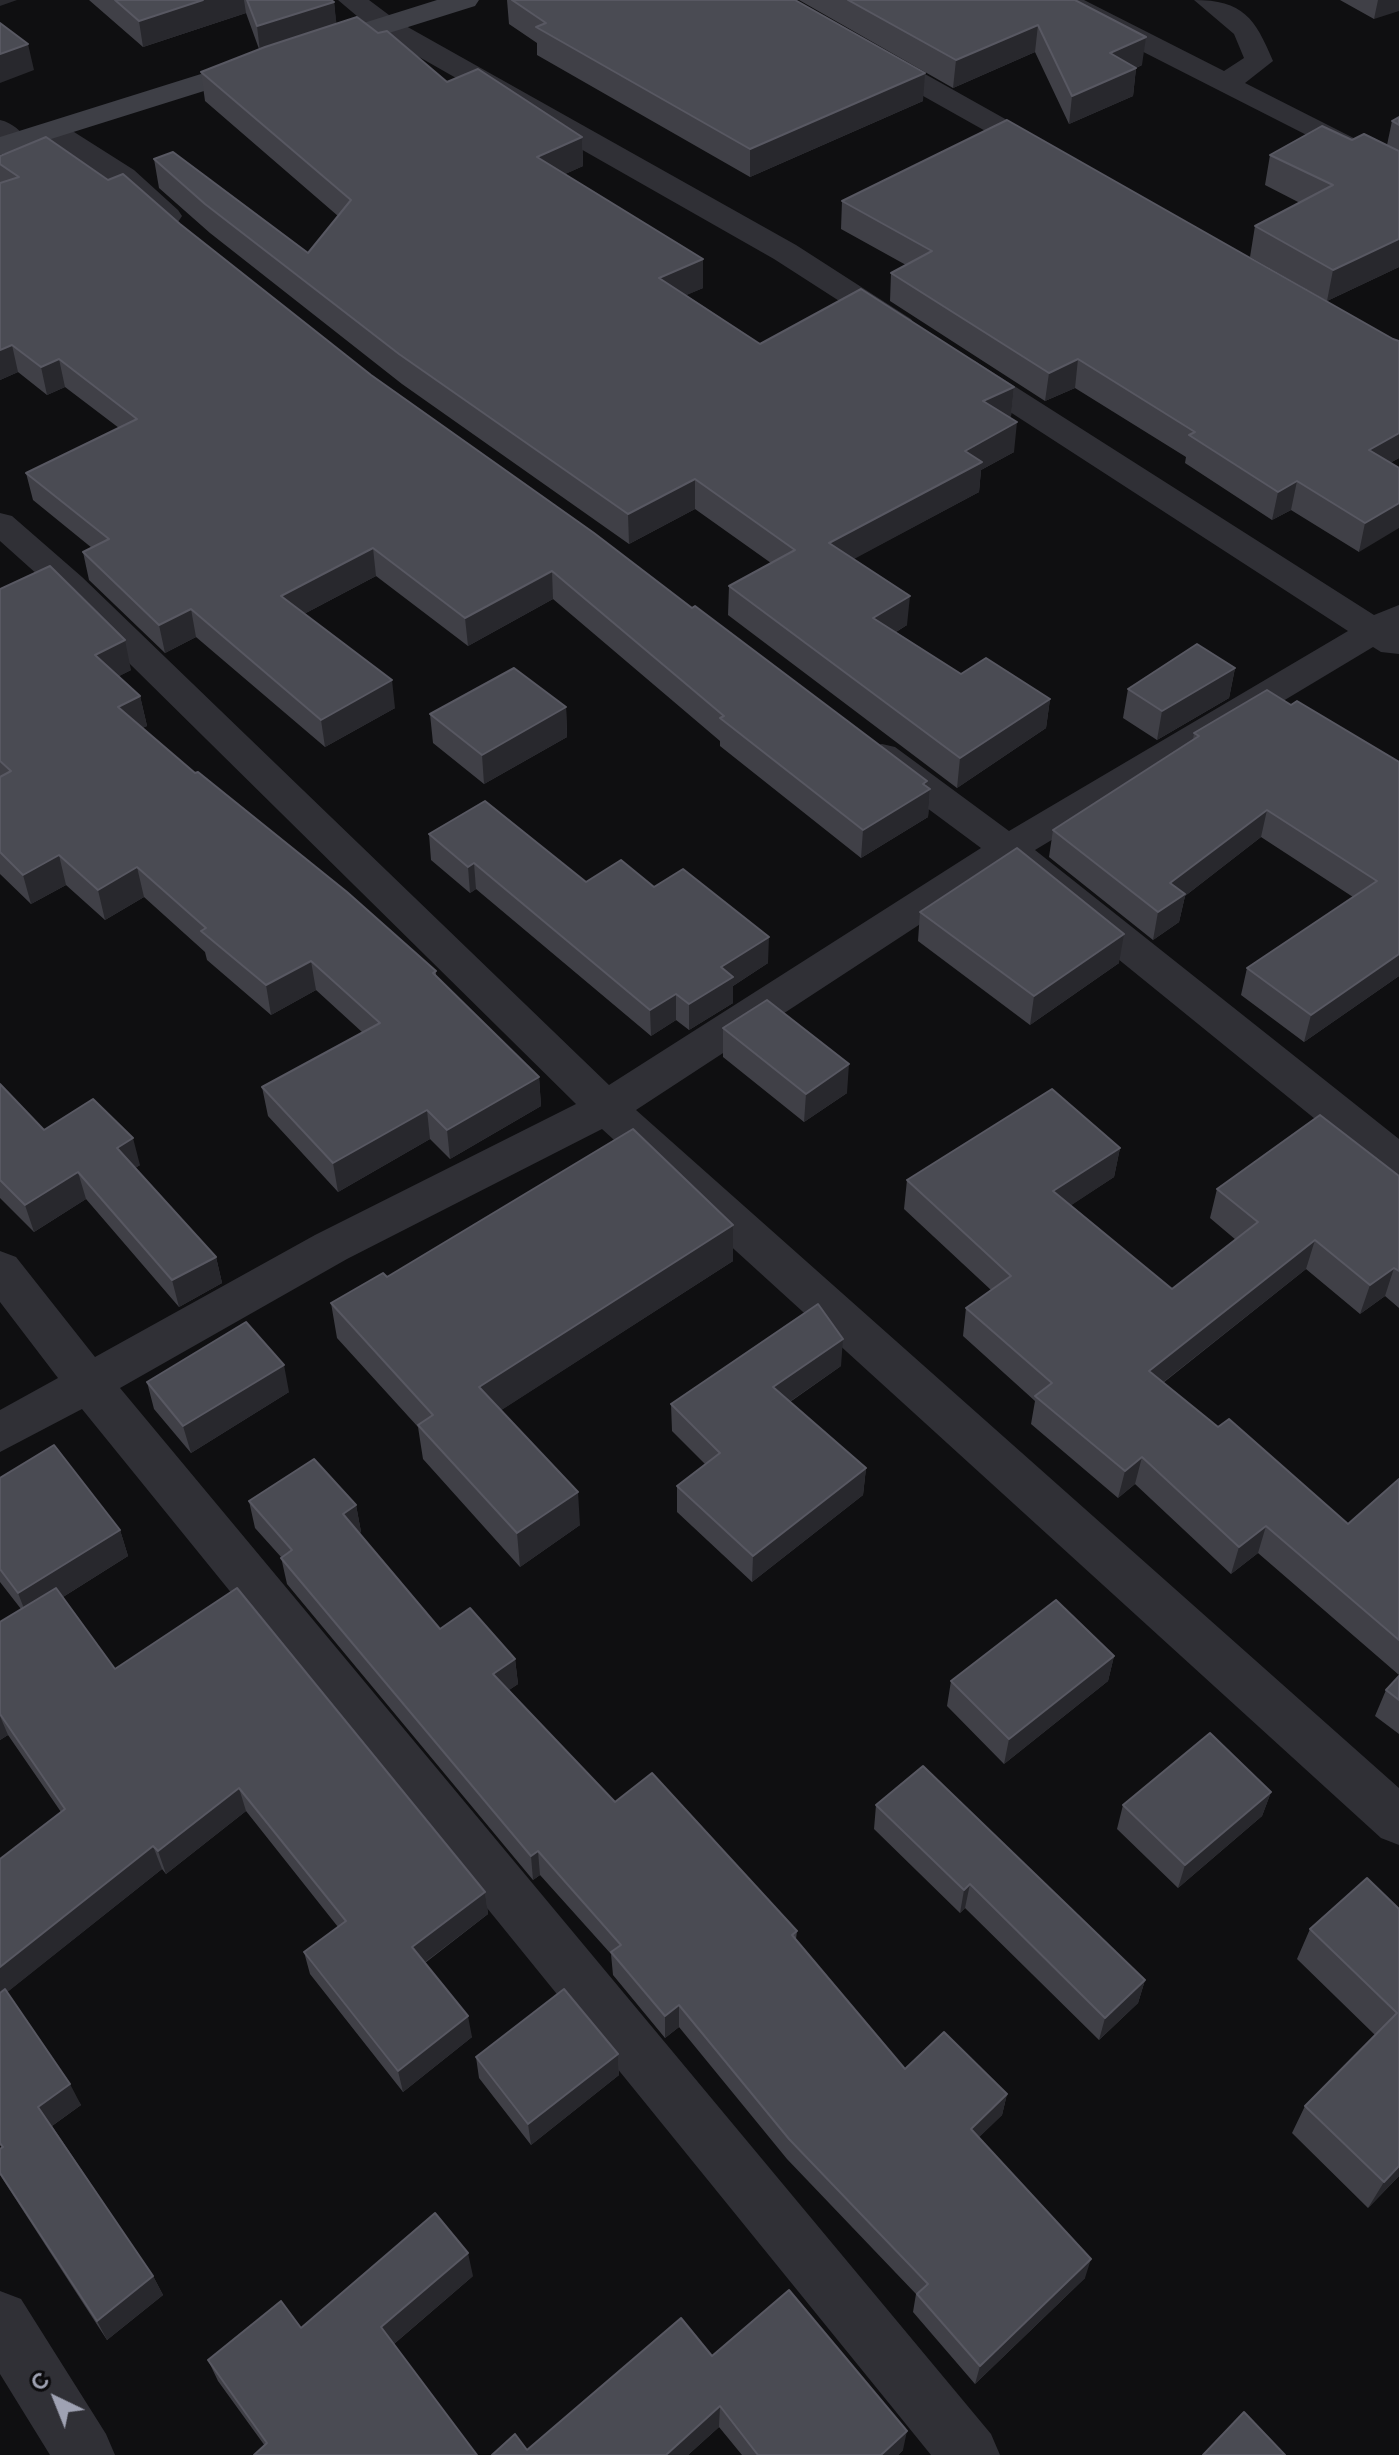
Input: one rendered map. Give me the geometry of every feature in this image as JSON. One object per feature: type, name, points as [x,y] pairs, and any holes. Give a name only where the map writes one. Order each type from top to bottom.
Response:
[{"type":"street","points":[[0,1433],[331,1247],[606,1108],[1008,849],[1390,631],[938,351],[785,252],[387,27],[352,0]]},
{"type":"street","points":[[5,139],[53,131],[465,0]]},
{"type":"street","points":[[773,0],[1078,172]]},
{"type":"street","points":[[1063,0],[1399,173]]},
{"type":"street","points":[[1208,0],[1246,30],[1259,61],[1225,83]]},
{"type":"street","points":[[53,131],[123,176],[197,242]]},
{"type":"street","points":[[0,523],[70,585],[606,1108],[1399,1821]]},
{"type":"street","points":[[851,733],[1008,849],[1399,1163]]},
{"type":"street","points":[[0,1269],[88,1383],[970,2455]]},
{"type":"street","points":[[0,2320],[85,2455]]},
{"type":"building","points":[[115,0],[203,0],[139,21]]},
{"type":"building","points":[[247,0],[331,0],[334,2],[257,26]]},
{"type":"building","points":[[512,0],[795,0],[925,73],[750,149],[536,27],[546,23]]},
{"type":"building","points":[[848,0],[1075,0],[1146,37],[1110,53],[1136,68],[1072,96],[1038,25],[956,60]]},
{"type":"building","points":[[357,17],[378,33],[387,31],[447,82],[478,69],[582,137],[537,157],[703,259],[659,278],[760,344],[861,289],[1014,387],[983,401],[1017,422],[965,451],[982,462],[829,543],[910,596],[873,618],[961,674],[986,658],[1050,699],[960,758],[729,586],[795,550],[695,479],[628,514],[399,354],[205,204],[154,159],[173,152],[308,253],[351,200],[201,72]]},
{"type":"building","points":[[0,23],[28,44],[0,54]]},
{"type":"building","points":[[1007,120],[1399,341],[1399,433],[1369,450],[1399,468],[1399,503],[1365,523],[1297,481],[1278,492],[1189,435],[1195,432],[1078,359],[1049,373],[891,273],[932,251],[842,201]]},
{"type":"building","points":[[1322,126],[1352,140],[1364,134],[1399,151],[1399,239],[1333,270],[1255,226],[1333,185],[1270,155]]},
{"type":"building","points":[[46,137],[108,180],[123,174],[180,224],[371,375],[594,533],[692,608],[695,606],[927,781],[923,784],[930,789],[863,830],[720,718],[724,716],[552,571],[465,618],[373,548],[281,596],[392,680],[321,720],[191,609],[159,625],[83,552],[109,539],[26,473],[137,419],[59,359],[41,367],[12,345],[0,350],[0,183],[19,177],[0,164],[0,156]]},
{"type":"building","points":[[50,566],[125,640],[95,655],[140,696],[118,707],[195,773],[198,772],[347,892],[436,971],[433,973],[539,1077],[447,1130],[427,1110],[333,1163],[262,1087],[380,1023],[311,961],[266,985],[201,931],[206,928],[137,867],[98,890],[59,855],[23,875],[0,852],[0,777],[11,771],[0,761],[0,589]]},
{"type":"building","points":[[1197,644],[1235,668],[1162,711],[1128,689]]},
{"type":"building","points":[[514,668],[566,707],[482,755],[430,714]]},
{"type":"building","points":[[1267,690],[1291,705],[1297,701],[1399,762],[1399,954],[1311,1015],[1247,968],[1377,881],[1267,810],[1170,883],[1185,894],[1158,912],[1053,830],[1199,736],[1194,733]]},
{"type":"building","points":[[485,801],[586,882],[621,860],[654,887],[683,869],[769,937],[721,967],[733,977],[689,1004],[676,994],[650,1010],[474,863],[468,867],[429,834]]},
{"type":"building","points":[[1017,848],[1124,934],[1034,996],[920,912]]},
{"type":"building","points":[[767,1000],[849,1064],[806,1094],[723,1028]]},
{"type":"building","points":[[0,1084],[44,1130],[93,1099],[133,1138],[117,1148],[216,1257],[172,1280],[78,1172],[25,1205],[0,1180]]},
{"type":"building","points":[[1052,1089],[1120,1148],[1053,1191],[1172,1289],[1258,1222],[1217,1189],[1320,1115],[1399,1176],[1399,1271],[1394,1268],[1370,1285],[1315,1240],[1149,1371],[1218,1427],[1229,1419],[1348,1524],[1399,1479],[1399,1640],[1266,1526],[1239,1547],[1142,1457],[1125,1471],[1035,1396],[1052,1383],[966,1308],[1011,1276],[907,1180]]},
{"type":"building","points":[[633,1129],[733,1225],[479,1387],[578,1492],[517,1533],[418,1425],[433,1415],[331,1303],[383,1273],[387,1277]]},
{"type":"building","points":[[818,1304],[843,1339],[773,1387],[866,1468],[753,1556],[677,1486],[720,1453],[671,1404]]},
{"type":"building","points":[[246,1322],[284,1365],[183,1426],[147,1382]]},
{"type":"building","points":[[54,1445],[120,1530],[18,1593],[0,1569],[0,1478]]},
{"type":"building","points":[[314,1459],[356,1505],[343,1514],[440,1629],[470,1608],[515,1659],[493,1674],[615,1802],[652,1773],[797,1931],[792,1935],[905,2069],[944,2032],[1007,2094],[971,2129],[1091,2259],[980,2366],[917,2294],[928,2284],[789,2139],[679,2005],[665,2016],[611,1952],[621,1945],[538,1851],[531,1856],[281,1558],[292,1550],[249,1501]]},
{"type":"building","points":[[56,1588],[115,1669],[237,1588],[485,1892],[412,1947],[468,2016],[398,2071],[304,1952],[346,1921],[239,1788],[158,1851],[153,1846],[0,1967],[0,1859],[65,1809],[0,1714],[0,1622]]},
{"type":"building","points":[[1056,1600],[1114,1656],[1009,1739],[951,1681]]},
{"type":"building","points":[[1399,1676],[1399,1700],[1386,1690]]},
{"type":"building","points":[[1210,1733],[1271,1792],[1185,1865],[1123,1805]]},
{"type":"building","points":[[923,1766],[1145,1980],[1105,2018],[970,1884],[964,1890],[876,1805]]},
{"type":"building","points":[[1367,1878],[1399,1909],[1399,2166],[1384,2182],[1305,2106],[1397,2013],[1310,1929]]},
{"type":"building","points":[[5,1989],[70,2084],[38,2107],[153,2276],[97,2321],[0,2173],[0,2149],[3,2147],[0,2143],[0,1993]]},
{"type":"building","points":[[564,1989],[618,2054],[528,2124],[476,2057]]},
{"type":"building","points":[[435,2213],[468,2253],[381,2327],[477,2455],[254,2455],[267,2443],[208,2360],[281,2301],[301,2328]]},
{"type":"building","points":[[789,2290],[907,2431],[881,2455],[758,2455],[720,2406],[666,2455],[492,2455],[515,2434],[527,2450],[681,2318],[712,2356]]},
{"type":"building","points":[[1244,2412],[1285,2455],[1203,2455]]}]
